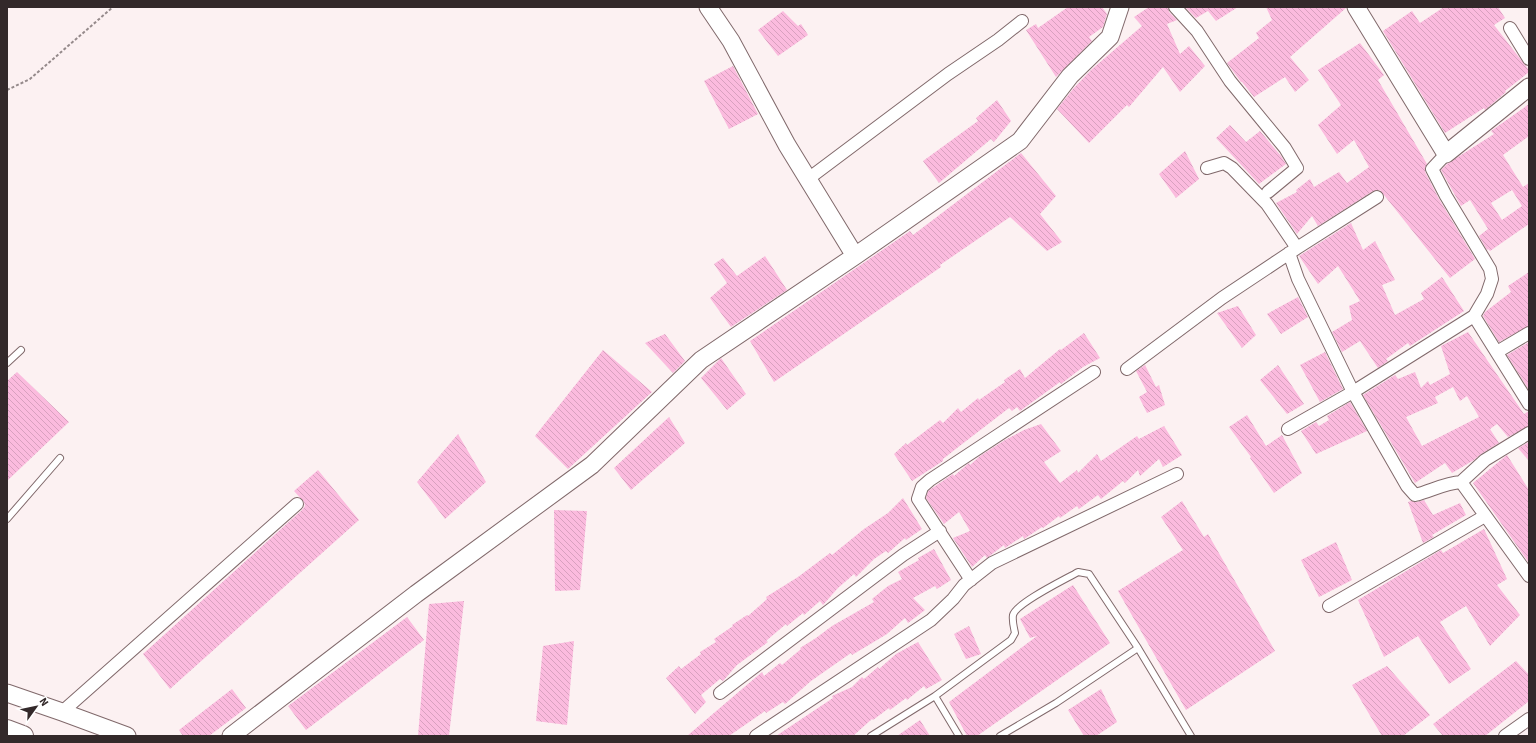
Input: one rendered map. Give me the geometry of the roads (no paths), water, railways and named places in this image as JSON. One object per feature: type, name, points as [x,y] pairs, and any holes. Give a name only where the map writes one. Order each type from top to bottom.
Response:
[{"type":"main road","points":[[7,730],[23,736]]},
{"type":"street","points":[[708,7],[731,41],[787,145],[855,256]]},
{"type":"street","points":[[231,736],[423,589],[592,465],[700,360],[855,256],[1020,141],[1070,76],[1110,38],[1120,7]]},
{"type":"street","points":[[1175,7],[1197,31],[1230,81],[1285,148],[1297,168],[1268,192]]},
{"type":"street","points":[[1356,7],[1446,154]]},
{"type":"street","points":[[808,179],[948,74],[998,40],[1022,21]]},
{"type":"street","points":[[1510,28],[1529,59]]},
{"type":"street","points":[[1288,429],[1353,392],[1474,316],[1487,294],[1492,279],[1490,269],[1446,196],[1432,169],[1446,154],[1529,87]]},
{"type":"street","points":[[1207,168],[1224,163],[1232,168],[1267,204],[1293,250],[1298,279],[1353,392],[1407,486],[1415,495],[1431,491],[1448,483],[1461,482],[1486,460],[1529,433]]},
{"type":"street","points":[[1127,369],[1222,298],[1293,250],[1377,197]]},
{"type":"street","points":[[1474,316],[1529,404]]},
{"type":"street","points":[[1497,352],[1529,333]]},
{"type":"street","points":[[971,580],[918,499],[922,487],[930,480],[1094,372]]},
{"type":"street","points":[[756,736],[932,620],[953,599],[964,585],[992,563],[1177,474]]},
{"type":"street","points":[[1461,482],[1529,576]]},
{"type":"street","points":[[62,712],[297,504]]},
{"type":"street","points":[[1329,606],[1485,516]]},
{"type":"street","points":[[720,693],[903,555],[940,531]]},
{"type":"street","points":[[7,693],[127,736]]},
{"type":"street","points":[[1505,736],[1529,719]]},
{"type":"lane","points":[[7,363],[21,350]]},
{"type":"lane","points":[[7,519],[60,458]]},
{"type":"lane","points":[[871,736],[935,696],[1011,640],[1015,633],[1013,614],[1021,604],[1078,572],[1089,574],[1138,648],[1191,736]]},
{"type":"lane","points":[[1000,736],[1056,703],[1138,648]]},
{"type":"lane","points":[[935,696],[960,736]]}]
